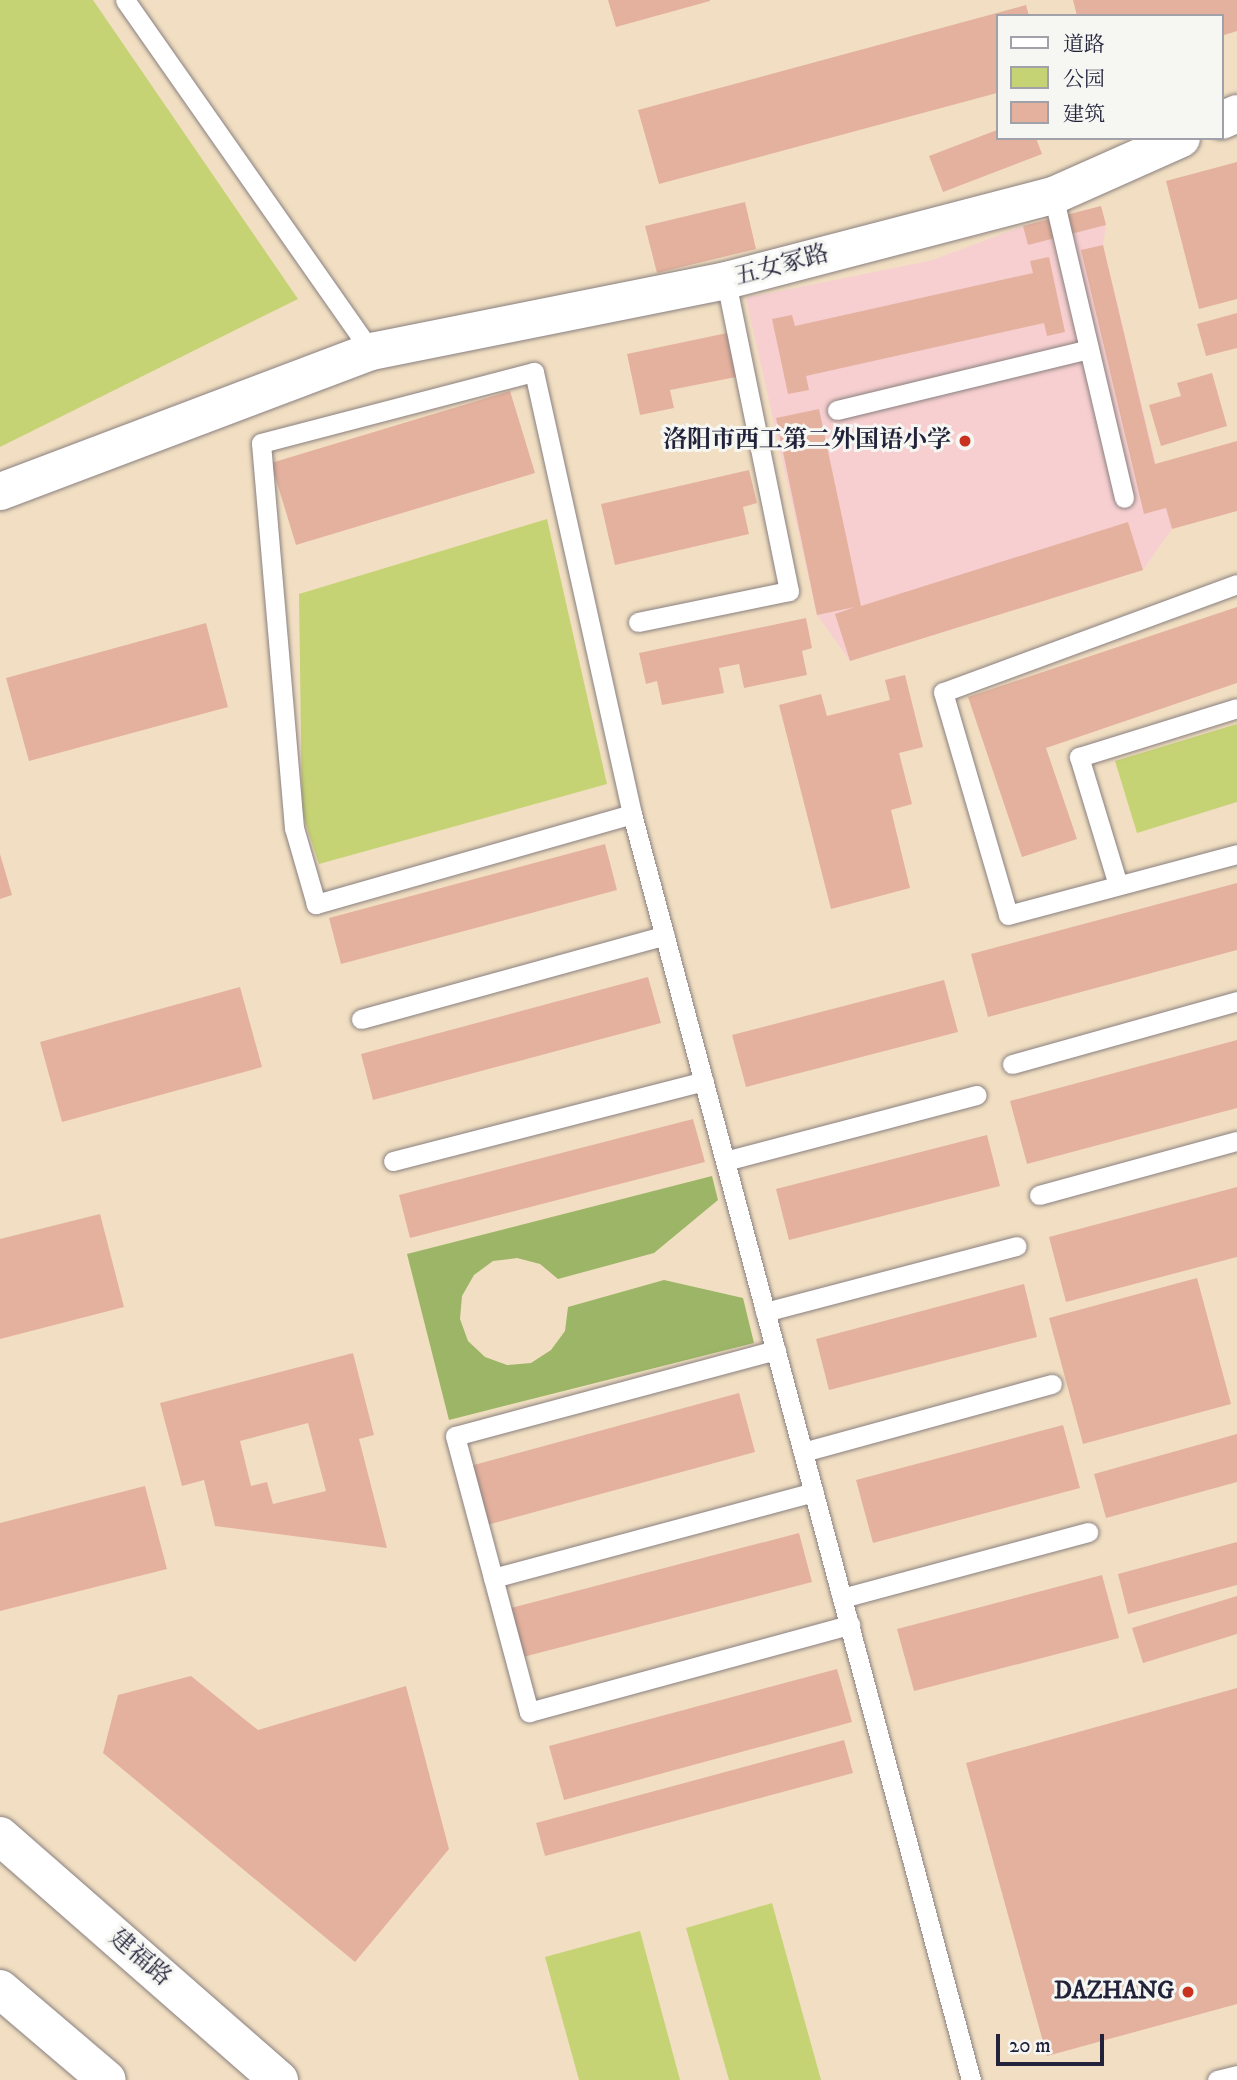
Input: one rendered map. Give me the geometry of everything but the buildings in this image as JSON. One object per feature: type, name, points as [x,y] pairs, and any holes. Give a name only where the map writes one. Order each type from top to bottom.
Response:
[{"type":"main road","name":"建福路","points":[[0,1836],[279,2080]]},
{"type":"main road","points":[[0,1989],[107,2080]]},
{"type":"street","name":"五女冢路","points":[[0,491],[371,351],[726,280],[1053,195],[1177,140]]},
{"type":"lane","points":[[125,0],[371,351]]},
{"type":"lane","points":[[1053,195],[1124,498]]},
{"type":"lane","points":[[639,622],[789,591],[726,280]]},
{"type":"lane","points":[[837,410],[1089,349]]},
{"type":"lane","points":[[632,814],[316,904],[294,828],[261,443],[534,372],[632,814],[971,2080]]},
{"type":"lane","points":[[1237,584],[943,692],[1007,915],[1237,854]]},
{"type":"lane","points":[[1118,885],[1079,757],[1237,708]]},
{"type":"lane","points":[[361,1019],[665,935]]},
{"type":"lane","points":[[1012,1064],[1237,1001]]},
{"type":"lane","points":[[393,1161],[704,1080]]},
{"type":"lane","points":[[725,1161],[977,1095]]},
{"type":"lane","points":[[1039,1195],[1237,1141]]},
{"type":"lane","points":[[765,1312],[1016,1246]]},
{"type":"lane","points":[[776,1350],[455,1436],[529,1713],[849,1625]]},
{"type":"lane","points":[[803,1452],[1052,1384]]},
{"type":"lane","points":[[493,1578],[814,1492]]},
{"type":"lane","points":[[842,1598],[1087,1532]]},
{"type":"lane","points":[[1217,2080],[1237,2075]]},
{"type":"shaded area","name":"洛阳市西工第二外国语小学","points":[[1101,206],[1106,225],[1103,245],[1172,529],[1143,570],[850,661],[817,615],[746,298],[933,260],[1023,226]]},
{"type":"green space","points":[[0,0],[93,0],[298,299],[0,447]]},
{"type":"green space","points":[[547,519],[607,784],[319,864],[302,812],[299,594]]},
{"type":"green space","points":[[1237,724],[1237,802],[1137,833],[1115,761]]},
{"type":"green space","points":[[712,1176],[718,1200],[654,1253],[558,1279],[540,1264],[517,1258],[493,1261],[474,1275],[462,1296],[460,1319],[468,1341],[485,1357],[507,1365],[531,1363],[551,1350],[565,1331],[568,1307],[664,1280],[743,1298],[754,1343],[449,1420],[407,1254]]},
{"type":"green space","points":[[772,1903],[821,2080],[729,2080],[686,1928]]},
{"type":"green space","points":[[640,1931],[680,2080],[579,2080],[545,1957]]},
{"type":"place","name":"洛阳市西工第二外国语小学","points":[[965,441]]},
{"type":"place","name":"DAZHANG","points":[[1188,1992]]}]
